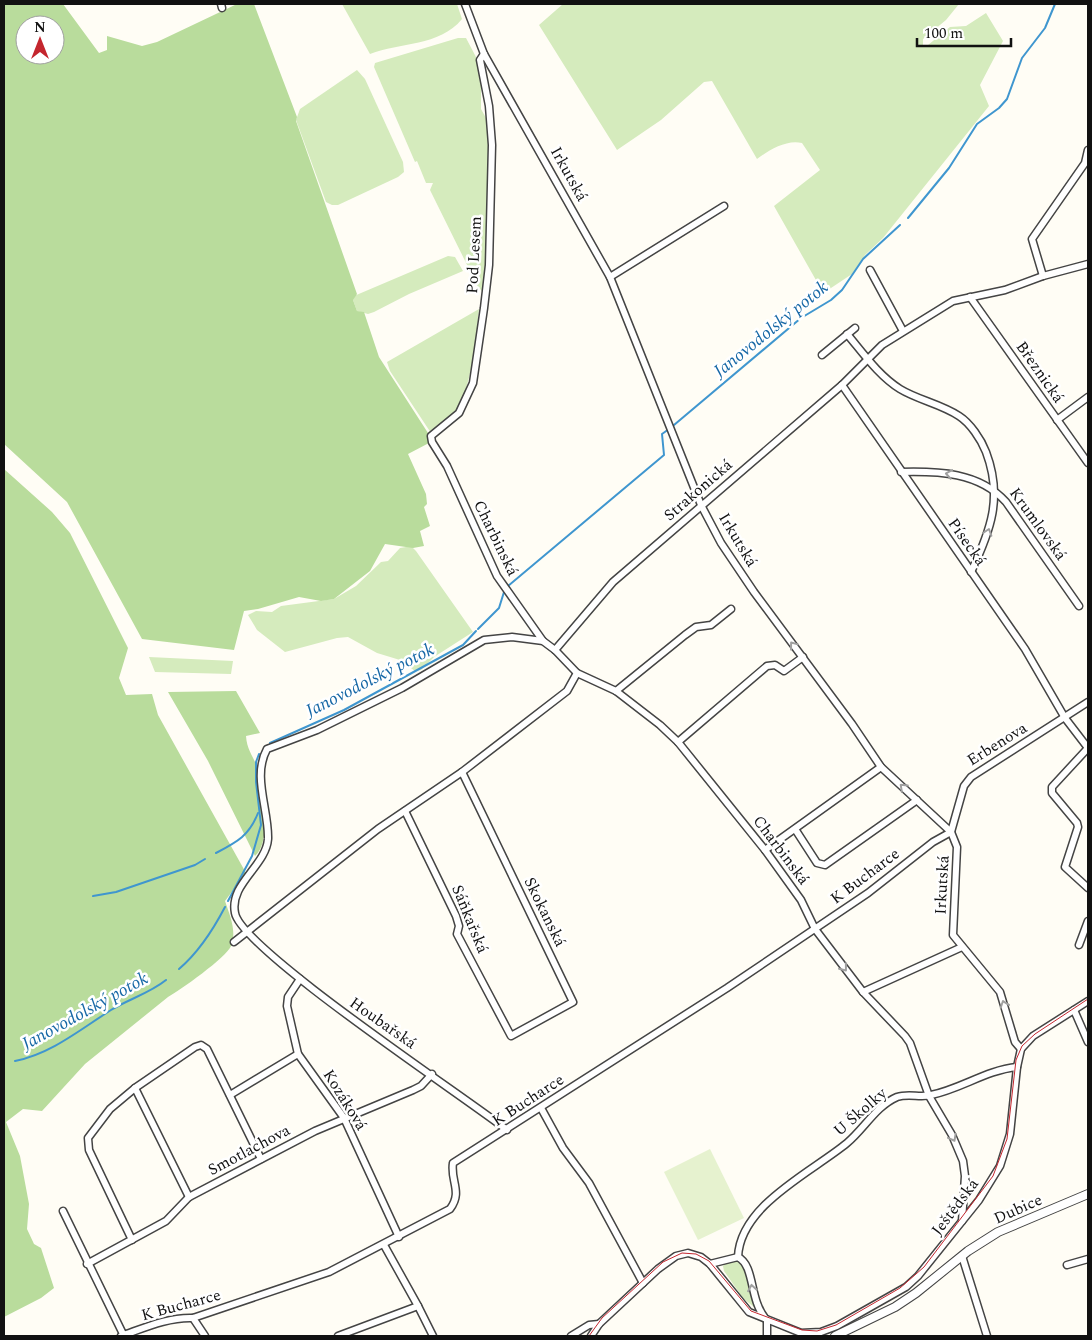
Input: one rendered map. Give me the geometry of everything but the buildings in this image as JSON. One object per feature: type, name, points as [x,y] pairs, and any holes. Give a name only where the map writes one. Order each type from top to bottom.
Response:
[{"type":"street","name":"Irkutská","points":[[464,4],[484,54],[610,277],[701,505],[721,543],[881,767],[951,832],[957,846],[953,935],[1000,992],[1015,1042],[1021,1049]]},
{"type":"street","name":"Pod Lesem","points":[[432,442],[431,436],[434,432],[459,413],[473,383],[490,265],[492,145],[489,106],[480,60],[484,54]]},
{"type":"street","points":[[1043,276],[1032,239],[1087,166],[1088,150]]},
{"type":"street","points":[[610,277],[724,206]]},
{"type":"street","name":"Strakonická","points":[[555,650],[613,582],[842,385],[882,345],[953,301],[1004,290],[1043,276],[1088,264]]},
{"type":"street","points":[[870,270],[903,331]]},
{"type":"street","name":"Březnická","points":[[970,297],[1088,463]]},
{"type":"street","points":[[822,355],[855,328]]},
{"type":"street","points":[[847,334],[886,378],[900,389],[960,416],[982,442],[993,473],[995,490],[992,519],[987,538],[971,572]]},
{"type":"street","name":"Písecká","points":[[842,385],[1025,650],[1065,718],[1088,748]]},
{"type":"street","points":[[1057,420],[1088,397]]},
{"type":"street","name":"Charbinská","points":[[432,442],[447,466],[497,576],[543,641],[555,650],[577,673],[616,691],[660,725],[678,742],[765,850],[801,900],[815,929],[863,992],[910,1043],[928,1096],[952,1135],[963,1161],[965,1176],[962,1221]]},
{"type":"street","name":"Krumlovská","points":[[901,472],[949,473],[968,478],[995,490],[1006,502],[1079,606]]},
{"type":"street","points":[[616,691],[696,627],[711,626],[731,609]]},
{"type":"street","points":[[247,933],[238,923],[234,904],[239,890],[262,855],[268,842],[260,768],[267,749],[317,730],[394,692],[484,640],[512,637],[543,641]]},
{"type":"street","points":[[678,742],[767,666],[774,666],[784,671],[803,657]]},
{"type":"street","points":[[234,942],[378,829],[462,772],[568,690],[577,673]]},
{"type":"street","name":"Erbenova","points":[[951,832],[964,786],[970,777],[1088,702]]},
{"type":"street","points":[[1088,748],[1052,786],[1052,793],[1077,822],[1065,867],[1088,888]]},
{"type":"street","points":[[765,850],[881,767]]},
{"type":"street","name":"Skokanská","points":[[462,772],[572,1002],[511,1036]]},
{"type":"street","points":[[794,829],[817,863],[825,865],[917,800]]},
{"type":"street","name":"Sáňkařská","points":[[405,811],[456,916],[457,934],[511,1036]]},
{"type":"street","name":"K Bucharce","points":[[123,1336],[168,1320],[193,1318],[329,1272],[450,1209],[456,1201],[457,1192],[451,1174],[453,1163],[507,1130],[815,929],[868,892],[933,842],[951,832]]},
{"type":"street","points":[[1079,945],[1088,921]]},
{"type":"street","name":"Houbařská","points":[[247,933],[300,979],[507,1130]]},
{"type":"street","points":[[863,992],[962,948]]},
{"type":"street","name":"Kozáková","points":[[300,979],[288,998],[287,1006],[298,1054],[344,1118],[399,1237]]},
{"type":"street","points":[[1021,1049],[1033,1036],[1088,1001]]},
{"type":"street","points":[[1074,1010],[1088,1042]]},
{"type":"street","points":[[132,1240],[89,1150],[88,1138],[110,1109],[135,1088],[201,1045],[207,1049],[261,1159]]},
{"type":"street","name":"Ještědská","points":[[710,1264],[749,1312],[801,1333],[821,1332],[837,1326],[906,1287],[918,1276],[979,1200],[1000,1166],[1010,1134],[1017,1067],[1021,1049]]},
{"type":"street","points":[[230,1095],[298,1054]]},
{"type":"street","name":"U Školky","points":[[738,1256],[738,1245],[744,1231],[754,1217],[817,1164],[848,1143],[886,1104],[908,1095],[928,1096],[995,1070],[1017,1067]]},
{"type":"street","name":"Smotlachova","points":[[87,1264],[166,1221],[189,1197],[344,1118],[413,1090],[432,1074]]},
{"type":"street","points":[[135,1088],[189,1197]]},
{"type":"street","points":[[541,1108],[563,1148],[589,1183],[643,1283]]},
{"type":"street","name":"Dubice","points":[[962,1256],[984,1240],[1019,1222],[1088,1194]]},
{"type":"street","points":[[62,1212],[123,1336]]},
{"type":"street","points":[[384,1245],[433,1336]]},
{"type":"street","points":[[591,1336],[598,1324],[643,1283],[676,1256],[688,1253],[701,1257],[710,1264],[738,1256],[744,1260],[750,1272],[754,1298],[759,1310],[767,1320],[767,1336]]},
{"type":"street","points":[[835,1336],[895,1307],[916,1293],[962,1256],[987,1336]]},
{"type":"street","points":[[1067,1265],[1088,1259]]},
{"type":"street","points":[[338,1336],[418,1306]]},
{"type":"street","points":[[193,1318],[205,1336]]},
{"type":"street","points":[[571,1336],[589,1325],[598,1324]]},
{"type":"green space","points":[[4,4],[63,4],[99,53],[107,50],[107,36],[142,46],[157,42],[237,4],[254,4],[297,117],[296,121],[357,294],[353,300],[357,311],[364,312],[379,357],[428,433],[429,443],[408,454],[426,494],[427,504],[424,507],[430,526],[420,531],[424,546],[413,548],[385,544],[370,571],[334,599],[321,601],[299,597],[258,609],[244,611],[234,650],[142,639],[67,502],[4,444]]},
{"type":"green space","points":[[342,4],[457,4],[462,19],[442,35],[370,54]]},
{"type":"green space","points":[[563,4],[959,4],[946,20],[923,39],[923,45],[928,45],[950,27],[966,26],[986,13],[1003,41],[980,85],[989,106],[883,238],[865,255],[852,274],[825,292],[821,289],[774,206],[820,170],[802,143],[784,144],[757,159],[712,81],[704,82],[661,120],[617,150],[539,25]]},
{"type":"green space","points":[[458,38],[466,38],[476,57],[481,82],[481,109],[486,118],[491,158],[487,215],[489,262],[483,292],[478,287],[430,190],[433,183],[426,183],[417,161],[415,162],[374,67],[375,63]]},
{"type":"green space","points":[[357,70],[365,79],[403,162],[404,172],[398,177],[338,205],[332,205],[326,202],[296,120],[300,109]]},
{"type":"green space","points":[[448,256],[455,257],[463,271],[409,294],[374,312],[368,314],[357,311],[353,300],[354,296]]},
{"type":"green space","points":[[479,309],[472,365],[464,394],[459,406],[452,415],[431,433],[390,371],[387,362]]},
{"type":"green space","points":[[4,469],[52,512],[70,533],[128,648],[119,678],[126,695],[152,694],[158,715],[246,873],[225,901],[233,929],[233,940],[228,951],[85,1064],[42,1111],[23,1109],[6,1122],[20,1156],[29,1204],[27,1229],[34,1244],[41,1248],[54,1288],[41,1298],[4,1317]]},
{"type":"green space","points":[[412,547],[416,551],[473,632],[434,657],[421,670],[415,671],[400,660],[377,653],[348,637],[337,638],[285,652],[257,630],[248,615],[256,611],[272,612],[281,606],[334,599],[356,586],[381,562],[388,561],[400,548]]},
{"type":"green space","points":[[149,657],[233,661],[231,674],[155,672]]},
{"type":"green space","points":[[236,691],[260,733],[246,736],[249,750],[258,769],[265,815],[263,839],[260,849],[255,856],[208,761],[168,692]]},
{"type":"green space","points":[[710,1149],[744,1218],[698,1240],[664,1172]]},
{"type":"green space","points":[[727,1262],[739,1262],[743,1266],[748,1277],[755,1308],[743,1298],[724,1271],[723,1266]]},
{"type":"waterway","name":"Janovodolský potok","points":[[908,218],[949,168],[977,124],[999,108],[1007,99],[1022,58],[1045,28],[1055,4]]},
{"type":"waterway","name":"Janovodolský potok","points":[[674,425],[801,318],[831,300],[842,290],[863,259],[900,225]]},
{"type":"waterway","name":"Janovodolský potok","points":[[508,586],[664,455],[662,434],[669,429]]},
{"type":"waterway","name":"Janovodolský potok","points":[[478,629],[499,608],[504,592]]},
{"type":"waterway","name":"Janovodolský potok","points":[[270,743],[344,710],[463,645],[476,631]]},
{"type":"waterway","name":"Janovodolský potok","points":[[228,901],[252,856],[261,825],[256,782],[256,762],[259,754]]},
{"type":"waterway","points":[[216,853],[242,838],[251,827],[258,813]]},
{"type":"waterway","points":[[93,896],[116,892],[195,865],[205,859]]},
{"type":"waterway","name":"Janovodolský potok","points":[[179,969],[205,940],[225,907]]},
{"type":"waterway","name":"Janovodolský potok","points":[[15,1061],[28,1058],[53,1047],[111,1010],[153,989],[166,980]]},
{"type":"tram line","points":[[589,1336],[602,1318],[663,1262],[682,1253],[696,1254],[709,1261],[751,1311],[802,1330],[817,1331],[836,1325],[900,1288],[924,1267],[993,1176],[1007,1139],[1016,1060],[1022,1046],[1035,1034],[1088,999]]}]
